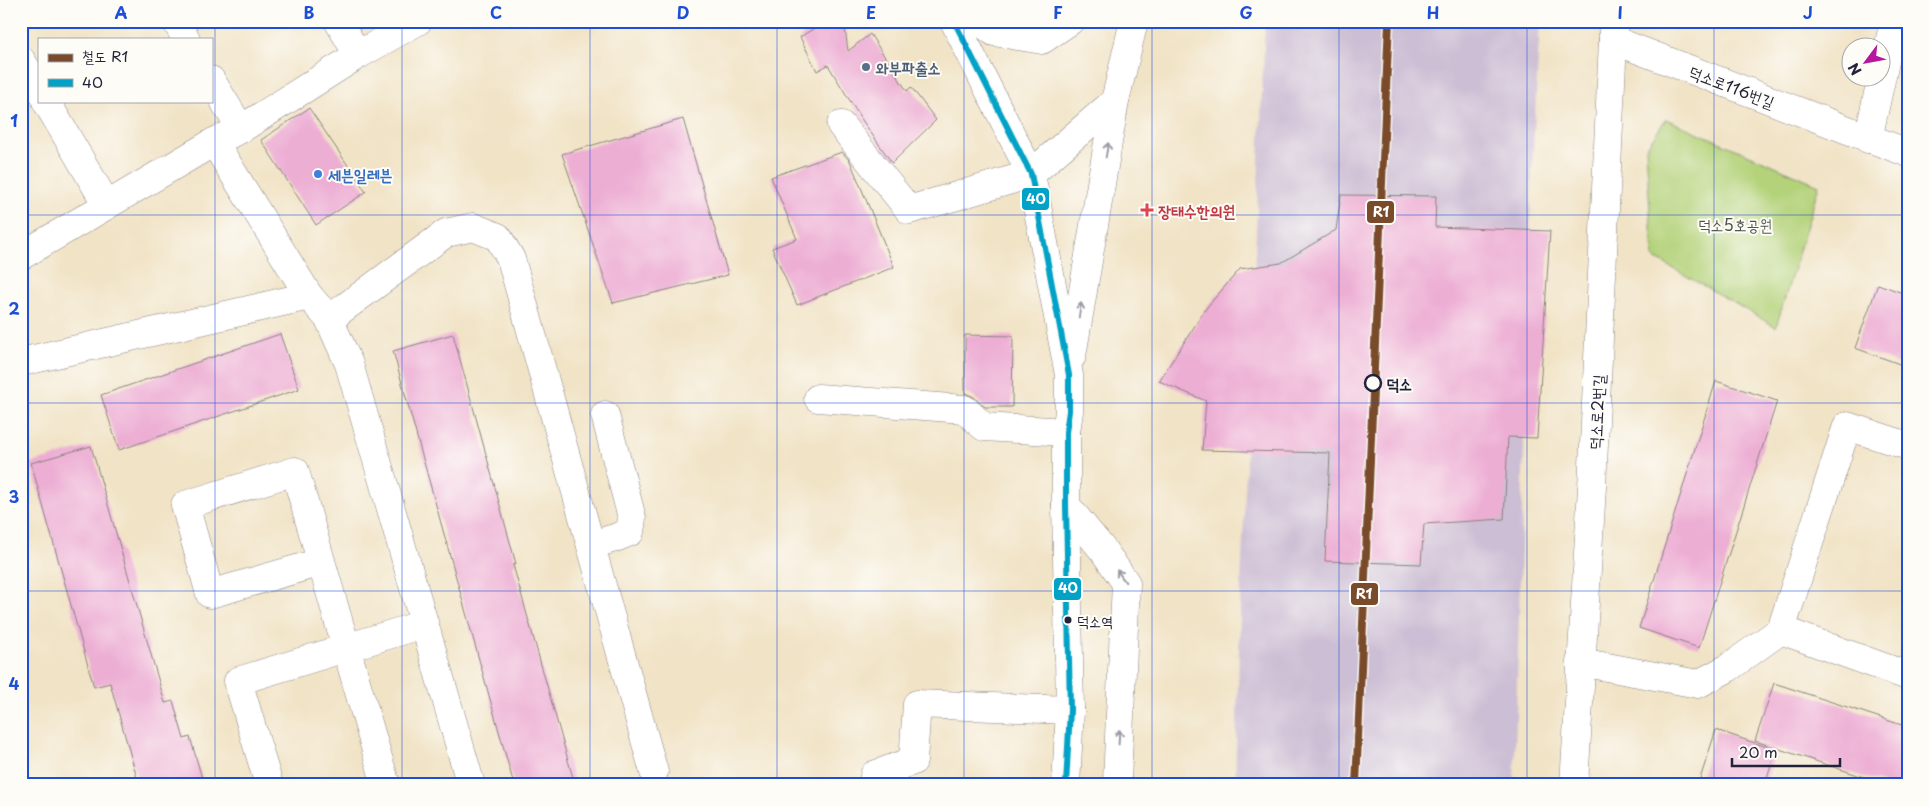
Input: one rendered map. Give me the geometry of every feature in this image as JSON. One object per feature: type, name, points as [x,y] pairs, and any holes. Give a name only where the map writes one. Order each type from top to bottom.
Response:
[{"type":"street","points":[[176,21],[185,38]]},
{"type":"street","points":[[338,21],[358,55]]},
{"type":"street","points":[[21,256],[241,128],[358,55],[418,21]]},
{"type":"street","points":[[954,21],[1031,174],[1069,375]]},
{"type":"street","points":[[979,21],[994,32],[1042,40],[1070,21]]},
{"type":"street","points":[[1066,785],[1070,710],[1066,505],[1066,432],[1069,410],[1069,375],[1115,101],[1134,21]]},
{"type":"street","points":[[1868,139],[1894,21]]},
{"type":"street","name":"덕소로116번길","points":[[1613,31],[1868,139],[1908,153]]},
{"type":"street","name":"덕소로2번길","points":[[1574,785],[1592,487],[1613,31]]},
{"type":"street","points":[[21,60],[38,88]]},
{"type":"street","points":[[212,82],[241,128]]},
{"type":"street","points":[[841,124],[909,210],[1031,174],[1115,101]]},
{"type":"street","points":[[47,102],[107,205]]},
{"type":"street","points":[[214,142],[309,296],[329,319],[349,364],[471,785]]},
{"type":"street","points":[[329,319],[446,233],[473,227],[498,238],[511,259],[654,772]]},
{"type":"street","points":[[21,362],[309,296]]},
{"type":"street","points":[[818,398],[964,409],[984,427],[1066,432]]},
{"type":"street","points":[[590,544],[630,532],[632,518],[605,415]]},
{"type":"street","points":[[1580,662],[1698,684],[1728,668],[1781,630],[1847,426],[1908,446]]},
{"type":"street","points":[[322,562],[210,594],[185,505],[295,471],[322,562],[386,785]]},
{"type":"street","points":[[1066,505],[1103,550],[1126,583],[1117,781],[1115,785]]},
{"type":"street","points":[[268,785],[238,681],[424,624]]},
{"type":"street","points":[[1781,630],[1908,676]]},
{"type":"street","points":[[874,785],[874,775],[913,760],[917,704],[1070,710]]},
{"type":"shaded area","points":[[1265,21],[1540,21],[1532,170],[1514,785],[1235,785],[1241,585]]},
{"type":"green space","name":"덕소5호공원","points":[[1666,119],[1819,185],[1776,327],[1653,257],[1646,148]]},
{"type":"building","points":[[826,21],[844,21],[848,51],[870,34],[907,91],[911,87],[936,120],[892,163],[860,117],[828,65],[817,71],[800,37]]},
{"type":"building","name":"세븐일레븐","points":[[309,108],[366,192],[316,225],[261,140]]},
{"type":"building","points":[[683,119],[728,275],[613,303],[562,154]]},
{"type":"building","points":[[842,152],[850,161],[894,267],[797,305],[772,248],[797,239],[771,177]]},
{"type":"building","points":[[1341,195],[1436,196],[1435,227],[1550,231],[1537,438],[1508,437],[1504,519],[1424,524],[1421,564],[1325,561],[1330,453],[1202,450],[1206,401],[1159,381],[1207,307],[1240,269],[1281,263],[1336,230]]},
{"type":"building","points":[[1878,284],[1908,295],[1908,367],[1855,348]]},
{"type":"building","points":[[280,334],[299,389],[119,450],[101,395]]},
{"type":"building","points":[[453,334],[516,564],[513,565],[575,785],[514,785],[393,351]]},
{"type":"building","points":[[965,335],[1013,336],[1012,407],[985,407],[974,397],[965,393]]},
{"type":"building","points":[[1716,381],[1777,401],[1699,648],[1639,628]]},
{"type":"building","points":[[91,446],[165,703],[173,701],[184,739],[190,737],[204,785],[139,785],[110,683],[94,687],[31,463]]},
{"type":"building","points":[[1774,683],[1908,727],[1908,785],[1888,785],[1755,741]]},
{"type":"building","points":[[1716,730],[1776,750],[1765,785],[1698,785]]},
{"type":"rail line","name":"R1","points":[[1356,785],[1389,21]]},
{"type":"transit line","name":"40","points":[[954,21],[1031,174],[1069,375],[1069,411],[1066,432],[1066,505],[1070,710],[1066,785]]},
{"type":"place","name":"와부파출소","points":[[866,67]]},
{"type":"place","name":"세븐일레븐","points":[[318,174]]},
{"type":"place","name":"장태수한의원","points":[[1147,210]]},
{"type":"place","name":"덕소","points":[[1373,383]]},
{"type":"place","name":"덕소역","points":[[1068,620]]}]
